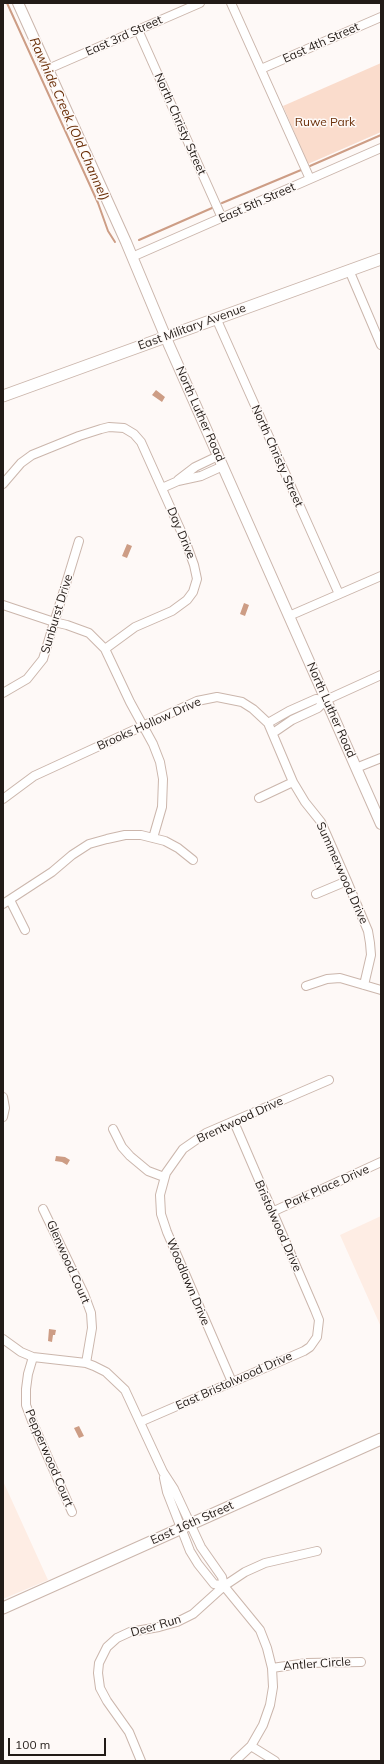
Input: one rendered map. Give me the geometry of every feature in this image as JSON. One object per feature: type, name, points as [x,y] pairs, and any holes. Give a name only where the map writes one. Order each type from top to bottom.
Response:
[{"type":"main road","name":"East Military Avenue","points":[[3,396],[381,259]]},
{"type":"main road","name":"East 16th Street","points":[[3,1608],[381,1439]]},
{"type":"street","name":"North Luther Road","points":[[18,3],[132,257],[165,337],[381,824]]},
{"type":"street","name":"East 3rd Street","points":[[48,69],[200,3]]},
{"type":"street","points":[[231,3],[310,179]]},
{"type":"street","name":"East 4th Street","points":[[261,69],[381,17]]},
{"type":"street","name":"North Christy Street","points":[[138,30],[222,218]]},
{"type":"street","name":"East 5th Street","points":[[132,257],[381,148]]},
{"type":"street","points":[[349,270],[381,345]]},
{"type":"street","name":"North Christy Street","points":[[216,318],[339,594]]},
{"type":"street","name":"Day Drive","points":[[3,484],[21,463],[32,455],[79,436],[109,427],[124,428],[141,442],[194,565],[197,578],[193,592],[187,600],[172,611],[135,627],[105,649]]},
{"type":"street","points":[[178,481],[195,467],[218,456]]},
{"type":"street","points":[[162,488],[178,481],[201,476],[223,466]]},
{"type":"street","name":"Sunburst Drive","points":[[3,693],[27,679],[43,659],[79,541]]},
{"type":"street","points":[[289,616],[381,576]]},
{"type":"street","points":[[3,605],[54,622],[68,624],[89,633],[105,649],[153,744],[160,762],[163,780],[162,807],[153,838]]},
{"type":"street","points":[[273,733],[292,720],[318,708],[326,700],[381,675]]},
{"type":"street","name":"Brooks Hollow Drive","points":[[3,799],[34,776],[197,701],[217,697],[242,702],[253,709],[268,723]]},
{"type":"street","points":[[268,723],[289,710],[316,699],[326,700]]},
{"type":"street","name":"Summerwood Drive","points":[[268,723],[294,782],[305,802],[320,822],[368,931],[370,955],[364,985]]},
{"type":"street","points":[[356,768],[381,758]]},
{"type":"street","points":[[259,798],[294,782]]},
{"type":"street","points":[[25,930],[6,902],[89,844],[126,835],[141,835],[165,841],[178,848],[193,860]]},
{"type":"street","points":[[316,894],[347,881]]},
{"type":"street","points":[[306,986],[327,979],[340,978],[381,990]]},
{"type":"street","name":"Brentwood Drive","points":[[164,1177],[183,1149],[206,1134],[329,1080]]},
{"type":"street","points":[[3,1097],[5,1108],[3,1117]]},
{"type":"street","name":"Bristolwood Drive","points":[[234,1122],[315,1310],[319,1320],[318,1330]]},
{"type":"street","points":[[114,1129],[122,1147],[130,1156],[148,1171],[164,1177]]},
{"type":"street","name":"Park Place Drive","points":[[272,1212],[381,1162]]},
{"type":"street","name":"Woodlawn Drive","points":[[164,1177],[160,1203],[165,1226],[232,1382]]},
{"type":"street","name":"Glenwood Court","points":[[44,1209],[84,1294],[91,1313],[92,1328],[86,1363]]},
{"type":"street","name":"East Bristolwood Drive","points":[[140,1422],[304,1351],[315,1341],[318,1330]]},
{"type":"street","points":[[3,1339],[21,1352],[33,1357],[86,1363],[106,1372],[116,1381],[128,1395],[162,1472],[167,1492],[186,1525],[222,1577],[224,1586],[260,1630],[267,1648],[272,1668],[273,1687],[270,1705],[263,1725],[251,1746],[235,1761]]},
{"type":"street","name":"Pepperwood Court","points":[[33,1357],[28,1374],[26,1405],[72,1512]]},
{"type":"street","points":[[186,1525],[190,1551],[198,1564],[214,1584],[224,1586]]},
{"type":"street","name":"Deer Run","points":[[141,1761],[129,1732],[107,1701],[100,1688],[98,1673],[102,1654],[117,1638],[130,1632],[159,1627],[176,1622],[193,1614],[224,1586],[245,1572],[265,1563],[317,1551]]},
{"type":"street","name":"Antler Circle","points":[[272,1668],[307,1663],[361,1662]]},
{"type":"street","points":[[251,1746],[275,1761]]},
{"type":"shaded area","points":[[156,390],[165,397],[162,402],[152,395]]},
{"type":"shaded area","points":[[127,544],[132,546],[127,558],[122,556]]},
{"type":"shaded area","points":[[244,603],[249,605],[245,616],[240,614]]},
{"type":"shaded area","points":[[56,1156],[65,1157],[70,1160],[67,1165],[62,1162],[55,1161]]},
{"type":"shaded area","points":[[381,1216],[381,1327],[340,1235]]},
{"type":"shaded area","points":[[49,1329],[56,1330],[55,1335],[53,1335],[52,1342],[48,1341]]},
{"type":"shaded area","points":[[79,1426],[84,1436],[79,1438],[74,1428]]},
{"type":"shaded area","points":[[3,1481],[48,1580],[3,1599]]},
{"type":"green space","name":"Ruwe Park","points":[[381,63],[381,132],[308,164],[283,106]]},
{"type":"waterway","name":"Rawhide Creek (Old Channel)","points":[[7,3],[98,203],[108,231],[115,242]]},
{"type":"waterway","name":"Rawhide Creek (Old Channel)","points":[[310,166],[381,135]]},
{"type":"waterway","name":"Rawhide Creek (Old Channel)","points":[[222,203],[301,170]]},
{"type":"waterway","name":"Rawhide Creek (Old Channel)","points":[[139,240],[212,208]]}]
